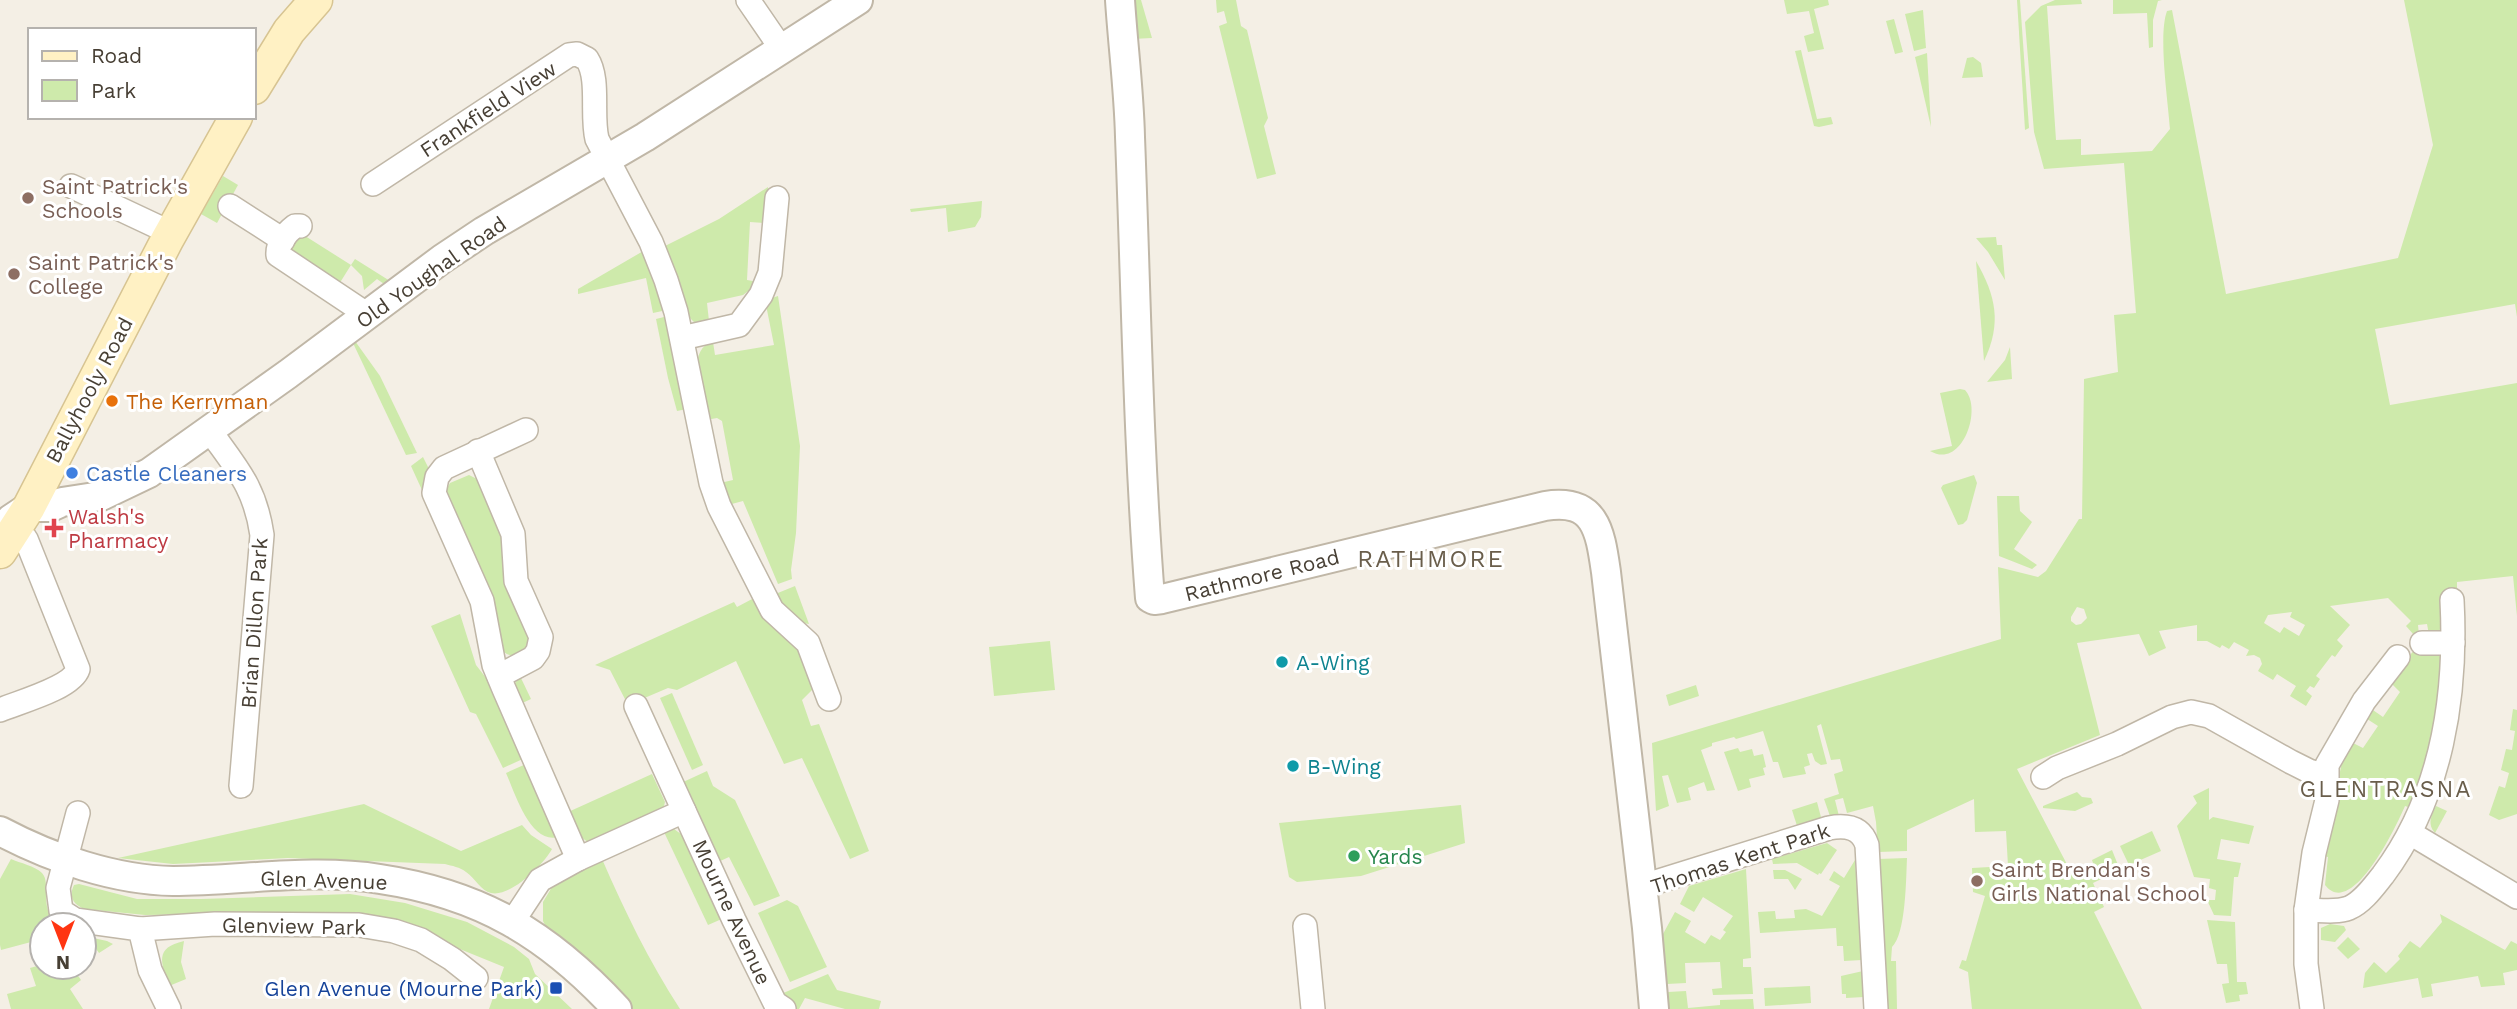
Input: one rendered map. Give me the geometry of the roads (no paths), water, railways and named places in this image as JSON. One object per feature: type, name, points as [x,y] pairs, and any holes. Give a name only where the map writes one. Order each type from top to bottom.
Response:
[{"type":"main road","points":[[256,85],[289,31],[316,0]]},
{"type":"main road","name":"Ballyhooly Road","points":[[11,529],[171,233],[226,120]]},
{"type":"street","points":[[748,0],[781,48]]},
{"type":"street","name":"Rathmore Road","points":[[1120,0],[1130,136],[1143,510],[1150,598],[1162,599],[1545,506],[1561,503],[1585,511],[1593,519],[1602,544],[1643,886]]},
{"type":"street","name":"Old Youghal Road","points":[[11,529],[62,502],[101,496],[149,473],[463,245],[645,137],[852,1]]},
{"type":"street","name":"Frankfield View","points":[[373,184],[569,55],[578,54],[591,64],[594,127],[607,160]]},
{"type":"street","points":[[607,160],[651,242],[670,291],[711,483],[719,506],[772,610],[808,643],[829,699]]},
{"type":"street","points":[[71,186],[171,233]]},
{"type":"street","points":[[681,338],[739,325],[761,295],[770,273],[776,198]]},
{"type":"street","points":[[230,206],[291,233],[279,246],[278,256],[368,315]]},
{"type":"street","points":[[526,429],[439,472],[434,494],[482,601],[499,676],[578,859]]},
{"type":"street","name":"Brian Dillon Park","points":[[210,431],[248,484],[262,535],[241,786]]},
{"type":"street","points":[[478,451],[513,534],[516,580],[541,637],[533,659],[499,676]]},
{"type":"street","points":[[0,709],[62,685],[72,679],[78,668],[26,539],[11,529]]},
{"type":"street","points":[[2306,910],[2340,910],[2359,902],[2394,860],[2410,833],[2436,766],[2446,726],[2453,670],[2452,600]]},
{"type":"street","points":[[2422,643],[2453,643]]},
{"type":"street","points":[[2312,1009],[2306,964],[2306,910],[2327,800],[2326,776],[2330,757],[2382,675],[2398,657]]},
{"type":"street","name":"Mourne Avenue","points":[[636,706],[775,1003],[784,1009]]},
{"type":"street","points":[[2043,777],[2057,768],[2118,744],[2172,717],[2191,712],[2209,716],[2291,762],[2326,776]]},
{"type":"street","points":[[513,921],[540,880],[578,859],[684,811]]},
{"type":"street","name":"Glenview Park","points":[[78,813],[58,888],[61,911],[75,920],[140,929],[215,924],[359,925],[394,931],[421,940],[477,978]]},
{"type":"street","name":"Thomas Kent Park","points":[[1654,1009],[1643,886],[1844,825],[1864,835],[1867,845],[1877,1009]]},
{"type":"street","name":"Glen Avenue","points":[[0,831],[23,843],[115,874],[171,881],[310,875],[378,878],[449,893],[513,921],[575,968],[617,1009]]},
{"type":"street","points":[[2410,833],[2517,897]]},
{"type":"street","points":[[1305,926],[1313,1009]]},
{"type":"street","points":[[140,929],[150,970],[169,1009]]},
{"type":"place","name":"Saint Patrick's Schools","points":[[28,198]]},
{"type":"place","name":"Saint Patrick's College","points":[[14,274]]},
{"type":"place","name":"The Kerryman","points":[[112,401]]},
{"type":"place","name":"Castle Cleaners","points":[[72,473]]},
{"type":"place","name":"Walsh's Pharmacy","points":[[54,528]]},
{"type":"place","name":"A-Wing","points":[[1282,662]]},
{"type":"place","name":"B-Wing","points":[[1293,766]]},
{"type":"place","name":"Yards","points":[[1354,856]]},
{"type":"place","name":"Saint Brendan's Girls National School","points":[[1977,881]]},
{"type":"place","name":"Glen Avenue (Mourne Park)","points":[[556,988]]},
{"type":"district","name":"RATHMORE","points":[[1431,559]]},
{"type":"district","name":"GLENTRASNA","points":[[2386,789]]}]
